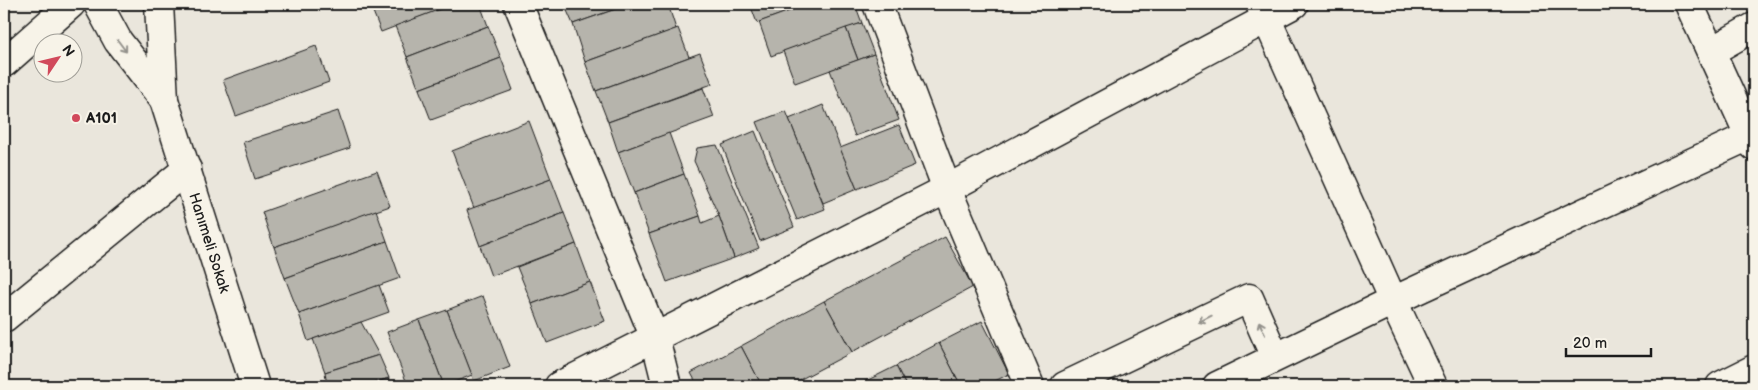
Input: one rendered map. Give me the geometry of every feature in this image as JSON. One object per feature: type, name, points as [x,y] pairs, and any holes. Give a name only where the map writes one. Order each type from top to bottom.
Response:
[{"type":"street","points":[[4,63],[71,4]]},
{"type":"street","points":[[98,4],[118,41],[164,100]]},
{"type":"street","points":[[159,4],[164,100]]},
{"type":"street","points":[[518,4],[655,338],[667,386]]},
{"type":"street","points":[[877,4],[947,189],[1030,386]]},
{"type":"street","points":[[559,386],[947,189],[1263,11],[1294,4]]},
{"type":"street","points":[[1217,386],[1393,301],[1752,141],[1689,4]]},
{"type":"street","points":[[1263,11],[1433,386]]},
{"type":"street","points":[[1712,51],[1754,27]]},
{"type":"street","name":"Hanımeli Sokak","points":[[164,100],[255,386]]},
{"type":"street","points":[[4,318],[187,169]]},
{"type":"street","points":[[1065,386],[1249,298],[1275,358]]},
{"type":"street","points":[[1720,386],[1754,369]]},
{"type":"building","points":[[370,4],[454,4],[381,32]]},
{"type":"building","points":[[454,4],[480,4],[488,26],[407,57],[395,26]]},
{"type":"building","points":[[564,4],[630,4],[573,24]]},
{"type":"building","points":[[630,4],[668,4],[676,29],[585,62],[573,24]]},
{"type":"building","points":[[750,4],[809,4],[757,23]]},
{"type":"building","points":[[809,4],[855,4],[862,23],[771,56],[759,22]]},
{"type":"building","points":[[862,23],[874,54],[858,60],[846,28]]},
{"type":"building","points":[[488,26],[501,58],[419,89],[407,57]]},
{"type":"building","points":[[678,28],[689,57],[596,91],[585,62]]},
{"type":"building","points":[[846,28],[858,60],[795,83],[783,51]]},
{"type":"building","points":[[316,46],[329,82],[236,116],[223,80]]},
{"type":"building","points":[[700,53],[712,84],[608,122],[596,91]]},
{"type":"building","points":[[874,54],[899,120],[855,136],[830,70]]},
{"type":"building","points":[[501,58],[513,90],[431,120],[419,89]]},
{"type":"building","points":[[703,88],[714,117],[618,152],[608,122]]},
{"type":"building","points":[[823,105],[857,189],[823,203],[789,119]]},
{"type":"building","points":[[338,111],[350,148],[255,179],[243,142]]},
{"type":"building","points":[[786,111],[825,209],[797,220],[757,122]]},
{"type":"building","points":[[529,121],[551,179],[474,208],[452,151]]},
{"type":"building","points":[[899,125],[915,165],[857,189],[840,148]]},
{"type":"building","points":[[755,131],[794,227],[760,241],[722,145]]},
{"type":"building","points":[[669,133],[684,174],[634,193],[618,152]]},
{"type":"building","points":[[717,145],[759,248],[734,258],[719,216],[694,161],[697,148]]},
{"type":"building","points":[[377,171],[390,206],[274,247],[262,212]]},
{"type":"building","points":[[684,174],[700,216],[649,234],[634,193]]},
{"type":"building","points":[[551,179],[564,213],[480,246],[467,210]]},
{"type":"building","points":[[376,210],[387,241],[285,278],[274,247]]},
{"type":"building","points":[[564,213],[576,244],[491,276],[480,246]]},
{"type":"building","points":[[700,216],[702,223],[719,216],[734,258],[667,282],[649,234]]},
{"type":"building","points":[[945,237],[973,287],[852,352],[824,301]]},
{"type":"building","points":[[387,241],[400,278],[299,314],[285,278]]},
{"type":"building","points":[[576,244],[590,282],[532,304],[517,267]]},
{"type":"building","points":[[590,282],[605,321],[547,343],[532,304]]},
{"type":"building","points":[[379,285],[389,312],[308,341],[299,314]]},
{"type":"building","points":[[483,296],[510,367],[474,381],[447,310]]},
{"type":"building","points":[[824,301],[852,352],[788,386],[762,386],[741,346]]},
{"type":"building","points":[[447,310],[472,375],[444,386],[419,320]]},
{"type":"building","points":[[419,320],[444,386],[408,386],[387,332]]},
{"type":"building","points":[[982,321],[1009,374],[985,386],[961,386],[939,343]]},
{"type":"building","points":[[361,322],[379,355],[325,372],[313,339]]},
{"type":"building","points":[[939,343],[961,386],[906,386],[896,366]]},
{"type":"building","points":[[741,346],[762,386],[698,386],[691,373]]},
{"type":"building","points":[[379,355],[389,378],[365,386],[327,386],[325,372]]},
{"type":"building","points":[[896,366],[906,386],[856,386]]},
{"type":"building","points":[[389,378],[387,386],[365,386]]},
{"type":"place","name":"A101","points":[[76,118]]}]
